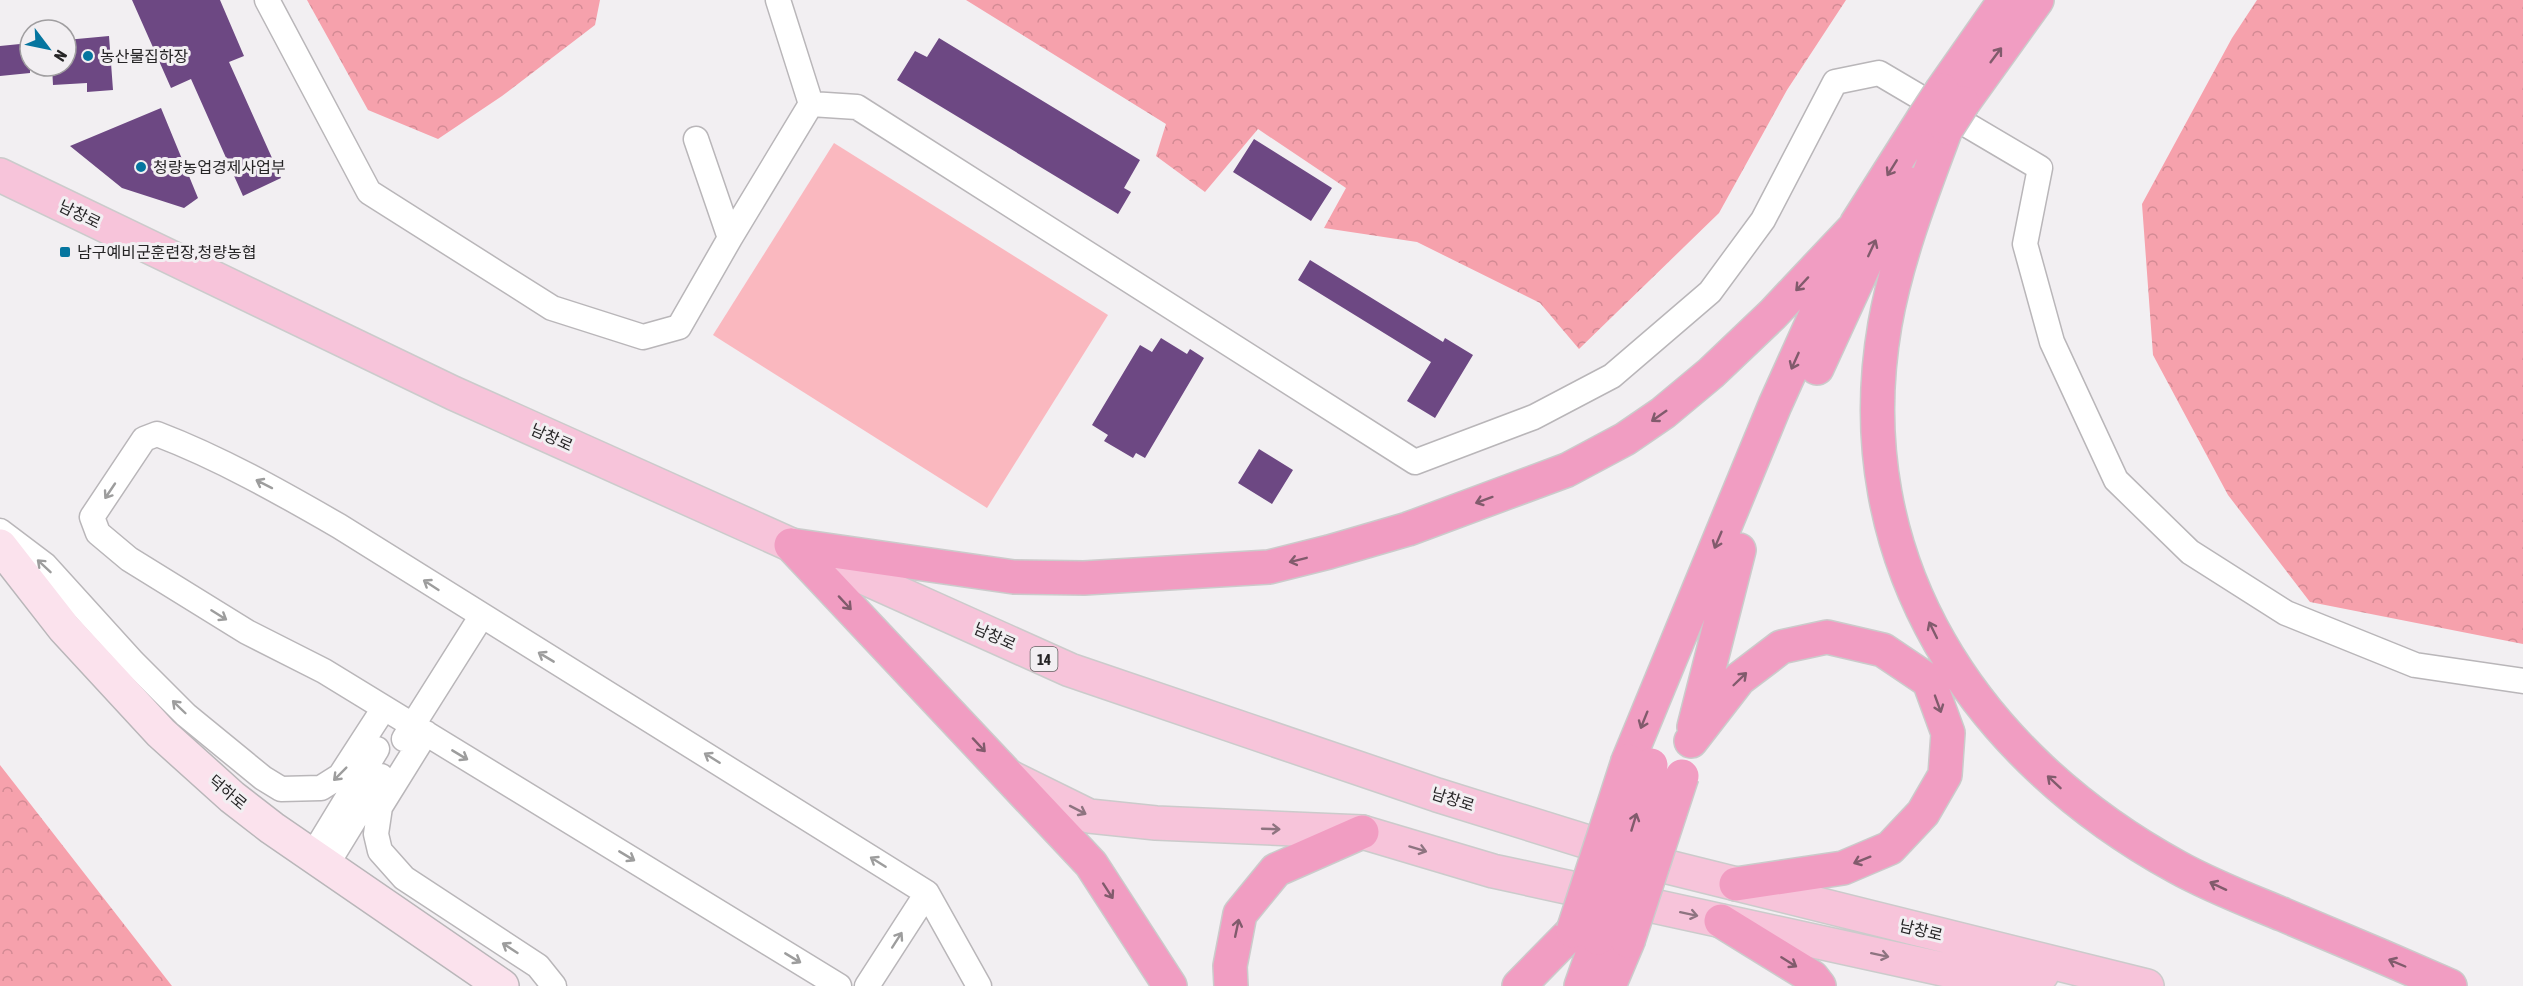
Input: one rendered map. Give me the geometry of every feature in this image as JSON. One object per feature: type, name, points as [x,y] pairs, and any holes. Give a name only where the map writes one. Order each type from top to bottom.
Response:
[{"type":"highway","points":[[1640,763],[1739,550],[1795,414],[1880,231],[2005,0]]},
{"type":"highway","points":[[791,545],[1014,577],[1084,578],[1269,567],[1408,528],[1567,470],[1625,439],[1663,413],[1711,373],[1773,314],[1856,226],[2037,0]]},
{"type":"highway","points":[[1944,114],[1906,236],[1885,325],[1877,417],[1881,480],[1893,533],[1914,592],[1941,646],[1980,705],[2024,753],[2069,796],[2144,848],[2180,869],[2244,898],[2450,986]]},
{"type":"highway","points":[[1609,986],[1600,936],[1640,763],[1770,416],[1856,226]]},
{"type":"highway","points":[[791,545],[1091,864],[1170,986]]},
{"type":"highway","points":[[1581,986],[1600,936],[1682,776],[1739,550]]},
{"type":"highway","points":[[1691,741],[1739,679],[1781,647],[1827,637],[1883,650],[1929,681],[1948,733],[1945,775],[1923,813],[1890,848],[1843,868],[1736,884]]},
{"type":"highway","points":[[1231,986],[1230,966],[1240,914],[1276,870],[1362,832]]},
{"type":"highway","points":[[1721,921],[1812,977],[1820,986]]},
{"type":"highway","points":[[1519,986],[1600,936]]},
{"type":"highway","points":[[1553,986],[1600,936]]},
{"type":"main road","name":"남창로","points":[[0,175],[453,393],[1070,670],[1437,795],[1668,867],[2147,986]]},
{"type":"main road","name":"덕하로","points":[[0,546],[64,628],[160,733],[232,797],[319,861],[502,986]]},
{"type":"main road","points":[[1007,775],[1089,816],[1156,823],[1362,832],[1493,871],[1956,972],[2101,975]]},
{"type":"street","points":[[267,0],[369,192],[552,308],[643,337],[679,327],[729,238],[811,104],[778,0]]},
{"type":"street","points":[[811,104],[857,107],[1415,462],[1534,417],[1612,376],[1710,292],[1763,220],[1834,82],[1879,73],[2040,168],[2025,244],[2052,342],[2116,480],[2190,552],[2286,613],[2415,665],[2523,681]]},
{"type":"street","points":[[696,139],[729,238]]},
{"type":"street","points":[[838,986],[324,671],[247,632],[129,560],[98,533],[92,517],[144,439],[157,434],[185,444],[278,491],[339,526],[927,893],[979,986]]},
{"type":"street","points":[[0,531],[45,565],[133,662],[186,715],[263,778],[281,789],[321,788],[340,776],[405,721]]},
{"type":"street","points":[[319,861],[474,612]]},
{"type":"street","points":[[405,721],[380,807],[376,834],[380,852],[404,878],[538,966],[554,986]]},
{"type":"street","points":[[867,986],[927,893]]},
{"type":"shaded area","points":[[834,143],[1108,315],[987,508],[713,335]]},
{"type":"green space","points":[[307,0],[600,0],[595,25],[502,96],[438,139],[368,110]]},
{"type":"green space","points":[[966,0],[1846,0],[1787,90],[1719,213],[1579,349],[1540,303],[1417,242],[1324,228],[1346,188],[1258,129],[1205,192],[1156,156],[1166,124]]},
{"type":"green space","points":[[2257,0],[2523,0],[2523,644],[2310,602],[2228,495],[2153,355],[2142,204],[2232,38]]},
{"type":"green space","points":[[0,765],[172,986],[0,986]]},
{"type":"building","points":[[132,0],[220,0],[244,56],[229,62],[281,178],[243,196],[191,79],[171,88]]},
{"type":"building","points":[[109,36],[113,90],[87,92],[87,83],[53,85],[53,78],[78,78],[78,39]]},
{"type":"building","points":[[939,38],[1140,160],[1124,188],[1131,192],[1118,214],[897,80],[915,51],[927,57]]},
{"type":"building","points":[[18,44],[18,74],[0,76],[0,46]]},
{"type":"building","name":"청량농업경제사업부","points":[[161,108],[198,198],[184,208],[122,188],[70,146]]},
{"type":"building","points":[[1254,139],[1332,188],[1311,221],[1233,172]]},
{"type":"building","points":[[1310,260],[1443,342],[1445,338],[1473,355],[1435,418],[1407,401],[1431,362],[1298,280]]},
{"type":"building","points":[[1161,338],[1187,354],[1190,349],[1204,358],[1145,458],[1136,453],[1133,458],[1104,441],[1108,435],[1092,425],[1140,345],[1152,352]]},
{"type":"building","points":[[1259,449],[1293,470],[1272,504],[1238,483]]},
{"type":"place","name":"농산물집하장","points":[[88,56]]},
{"type":"place","name":"청량농업경제사업부","points":[[141,167]]},
{"type":"place","name":"남구예비군훈련장,청량농협","points":[[65,252]]}]
